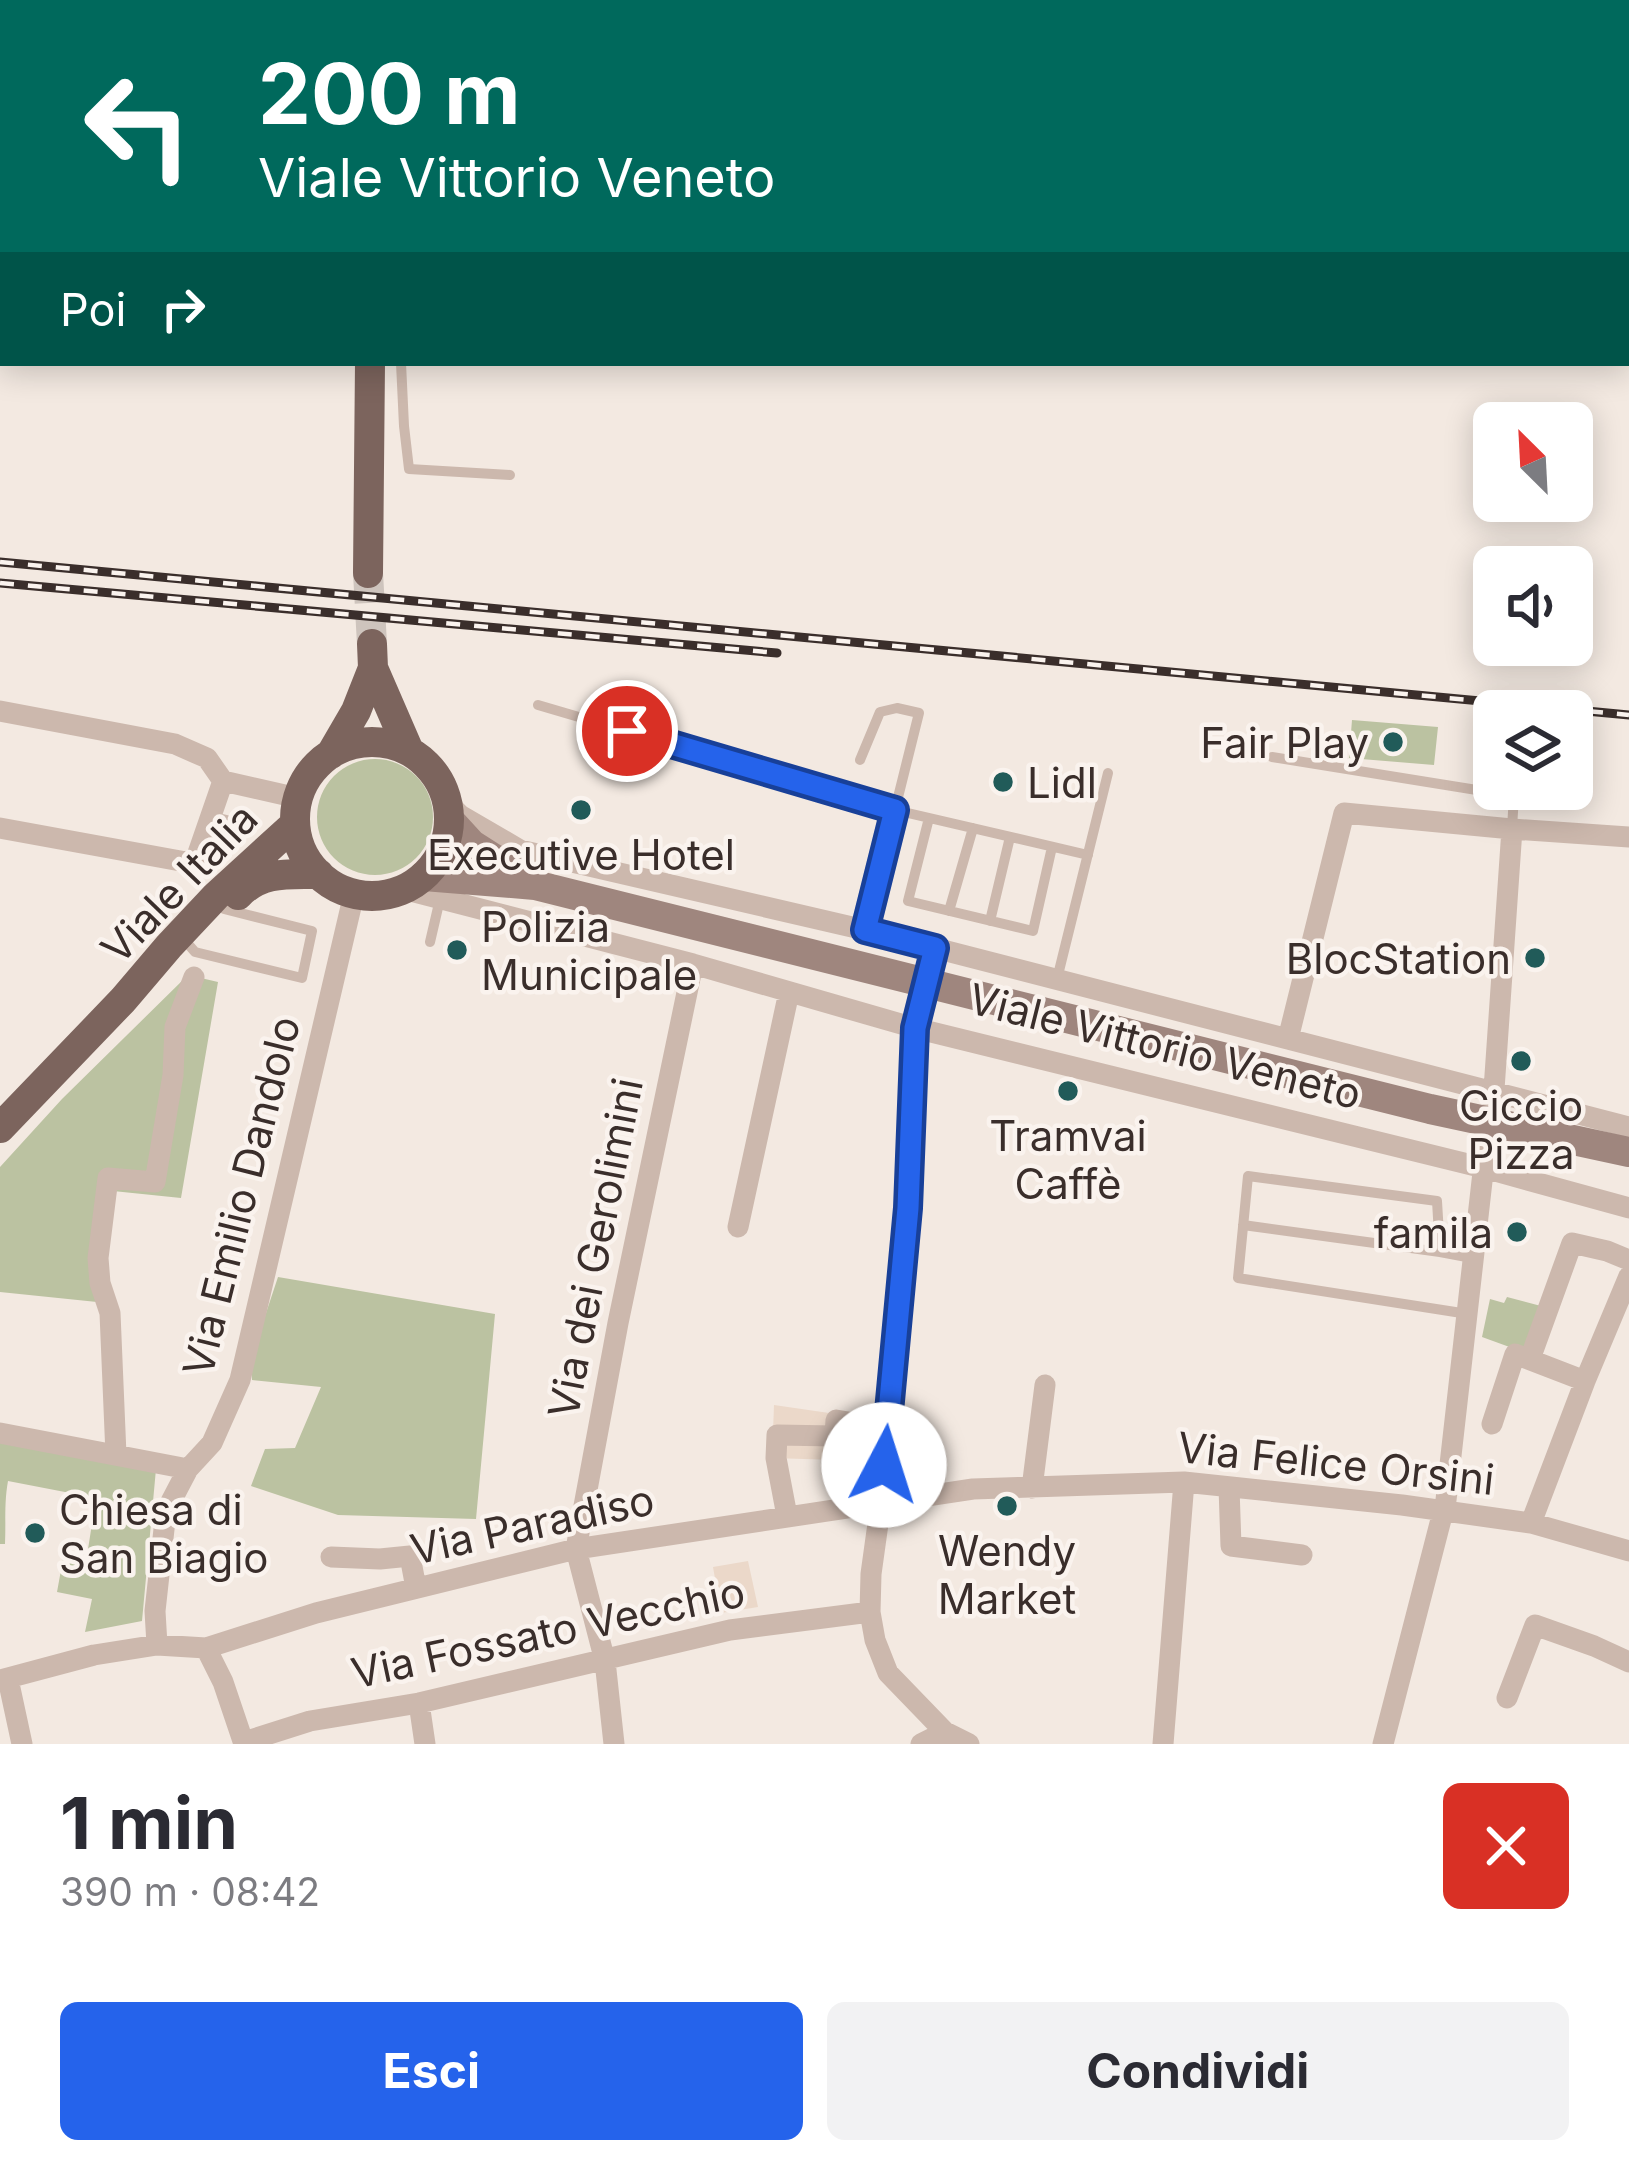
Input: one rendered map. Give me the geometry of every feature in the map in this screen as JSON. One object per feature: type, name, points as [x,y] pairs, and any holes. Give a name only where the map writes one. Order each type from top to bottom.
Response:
[{"type":"main road","points":[[368,573],[370,366]]},
{"type":"main road","points":[[331,754],[356,711],[373,656],[409,751]]},
{"type":"main road","points":[[370,742],[409,751],[440,782],[448,811],[446,841],[422,888],[379,896],[335,886],[307,860],[299,843],[297,811],[305,781],[331,754],[350,746],[370,742]]},
{"type":"main road","name":"Viale Italia","points":[[0,1128],[220,903],[297,811]]},
{"type":"main road","name":"Viale Vittorio Veneto","points":[[448,811],[471,844],[535,885]]},
{"type":"main road","name":"Viale Italia","points":[[220,903],[270,874],[319,874]]},
{"type":"main road","name":"Viale Vittorio Veneto","points":[[422,888],[535,885],[1430,1109],[1491,1114],[1629,1152]]},
{"type":"main road","name":"Viale Vittorio Veneto","points":[[1491,1114],[1629,1174]]},
{"type":"street","points":[[0,711],[175,744],[207,758],[223,781],[297,811]]},
{"type":"street","points":[[0,828],[186,862],[197,856],[223,781]]},
{"type":"street","name":"Viale Vittorio Veneto","points":[[448,811],[520,850],[865,930],[1288,1039],[1491,1114],[1629,1127]]},
{"type":"street","points":[[1288,1039],[1344,813],[1629,837]]},
{"type":"street","points":[[1383,1744],[1446,1500],[1491,1114],[1512,829]]},
{"type":"street","points":[[193,860],[220,903]]},
{"type":"street","name":"Viale Vittorio Veneto","points":[[422,888],[915,1028],[1629,1208]]},
{"type":"street","name":"Via Emilio Dandolo","points":[[157,1645],[154,1611],[166,1511],[188,1468],[212,1443],[240,1380],[354,894]]},
{"type":"street","points":[[935,948],[915,1028],[908,1208],[870,1612],[888,1673],[945,1732],[969,1744]]},
{"type":"street","name":"Via dei Gerolimini","points":[[576,1549],[693,964]]},
{"type":"street","points":[[116,1455],[110,1313],[98,1258],[107,1178],[155,1182],[173,1075],[175,1027],[194,977]]},
{"type":"street","points":[[738,1227],[789,992]]},
{"type":"street","points":[[1530,1359],[1573,1243],[1629,1260]]},
{"type":"street","points":[[1531,1523],[1629,1276]]},
{"type":"street","points":[[1492,1424],[1515,1354],[1585,1381]]},
{"type":"street","points":[[1032,1488],[1045,1385]]},
{"type":"street","points":[[788,1516],[776,1457],[777,1435],[835,1436],[836,1420],[886,1428]]},
{"type":"street","points":[[0,1433],[188,1468]]},
{"type":"street","points":[[1162,1744],[1184,1482]]},
{"type":"street","name":"Via Felice Orsini","points":[[881,1502],[973,1489],[1184,1482],[1531,1523],[1629,1551]]},
{"type":"street","points":[[1229,1487],[1231,1546],[1302,1555]]},
{"type":"street","name":"Via Paradiso","points":[[206,1648],[316,1613],[576,1549],[881,1502]]},
{"type":"street","points":[[576,1549],[605,1661],[614,1744]]},
{"type":"street","points":[[331,1558],[410,1556],[416,1588]]},
{"type":"street","name":"Via Fossato Vecchio","points":[[244,1743],[310,1721],[419,1703],[730,1630],[870,1612]]},
{"type":"street","points":[[1508,1697],[1535,1625],[1629,1662]]},
{"type":"street","points":[[22,1744],[4,1679],[94,1655],[157,1645],[206,1648],[244,1743]]},
{"type":"street","points":[[419,1703],[425,1744]]},
{"type":"street","points":[[921,1744],[945,1732]]},
{"type":"lane","points":[[401,366],[410,469],[510,475]]},
{"type":"lane","points":[[538,705],[895,810],[1088,855]]},
{"type":"lane","points":[[860,760],[880,712],[897,707],[919,713],[865,930]]},
{"type":"lane","points":[[1273,757],[1473,789]]},
{"type":"lane","points":[[1057,979],[1108,773]]},
{"type":"lane","points":[[1512,829],[1513,810]]},
{"type":"lane","points":[[210,816],[252,826]]},
{"type":"lane","points":[[929,818],[908,901],[990,921],[1033,931],[1052,847]]},
{"type":"lane","points":[[949,911],[974,828]]},
{"type":"lane","points":[[990,921],[1010,837]]},
{"type":"lane","points":[[422,888],[430,942]]},
{"type":"lane","points":[[184,940],[195,952],[302,978],[312,931],[220,903]]},
{"type":"lane","points":[[1440,1252],[1437,1201],[1248,1176],[1238,1278],[1468,1314]]},
{"type":"lane","points":[[1243,1225],[1475,1258]]},
{"type":"green space","name":"Fair Play","points":[[1352,720],[1438,727],[1434,765],[1349,758]]},
{"type":"green space","points":[[375,759],[397,764],[416,776],[428,795],[433,817],[428,839],[416,858],[397,870],[375,875],[353,870],[334,858],[322,839],[317,817],[322,795],[334,776],[353,764]]},
{"type":"green space","points":[[188,975],[218,982],[181,1198],[113,1191],[97,1302],[0,1292],[0,1167]]},
{"type":"green space","points":[[278,1277],[495,1314],[476,1519],[338,1515],[251,1486],[265,1449],[295,1448],[321,1387],[252,1380],[251,1358]]},
{"type":"green space","points":[[1507,1297],[1541,1306],[1526,1353],[1482,1337],[1490,1299],[1504,1303]]},
{"type":"green space","points":[[0,1438],[156,1469],[142,1621],[85,1632],[92,1599],[57,1592],[63,1559],[86,1562],[96,1498],[8,1481],[5,1544],[0,1544]]},
{"type":"shaded area","points":[[774,1405],[836,1414],[836,1460],[772,1458]]},
{"type":"shaded area","points":[[748,1561],[758,1607],[721,1613],[713,1567]]},
{"type":"tunnel","points":[[368,573],[372,644]]},
{"type":"railway","points":[[0,562],[1629,715]]},
{"type":"railway","points":[[0,583],[777,653]]},
{"type":"place","name":"Fair Play","points":[[1393,742]]},
{"type":"place","name":"Lidl","points":[[1003,782]]},
{"type":"place","name":"Executive Hotel","points":[[581,810]]},
{"type":"place","name":"Polizia Municipale","points":[[457,950]]},
{"type":"place","name":"BlocStation","points":[[1535,958]]},
{"type":"place","name":"Ciccio Pizza","points":[[1521,1061]]},
{"type":"place","name":"Tramvai Caffè","points":[[1068,1091]]},
{"type":"place","name":"famila","points":[[1517,1232]]},
{"type":"place","name":"Wendy Market","points":[[1007,1506]]},
{"type":"place","name":"Chiesa di San Biagio","points":[[35,1533]]},
{"type":"route","points":[[627,731],[895,810],[865,930],[935,948],[915,1028],[908,1208],[884,1465]]}]
